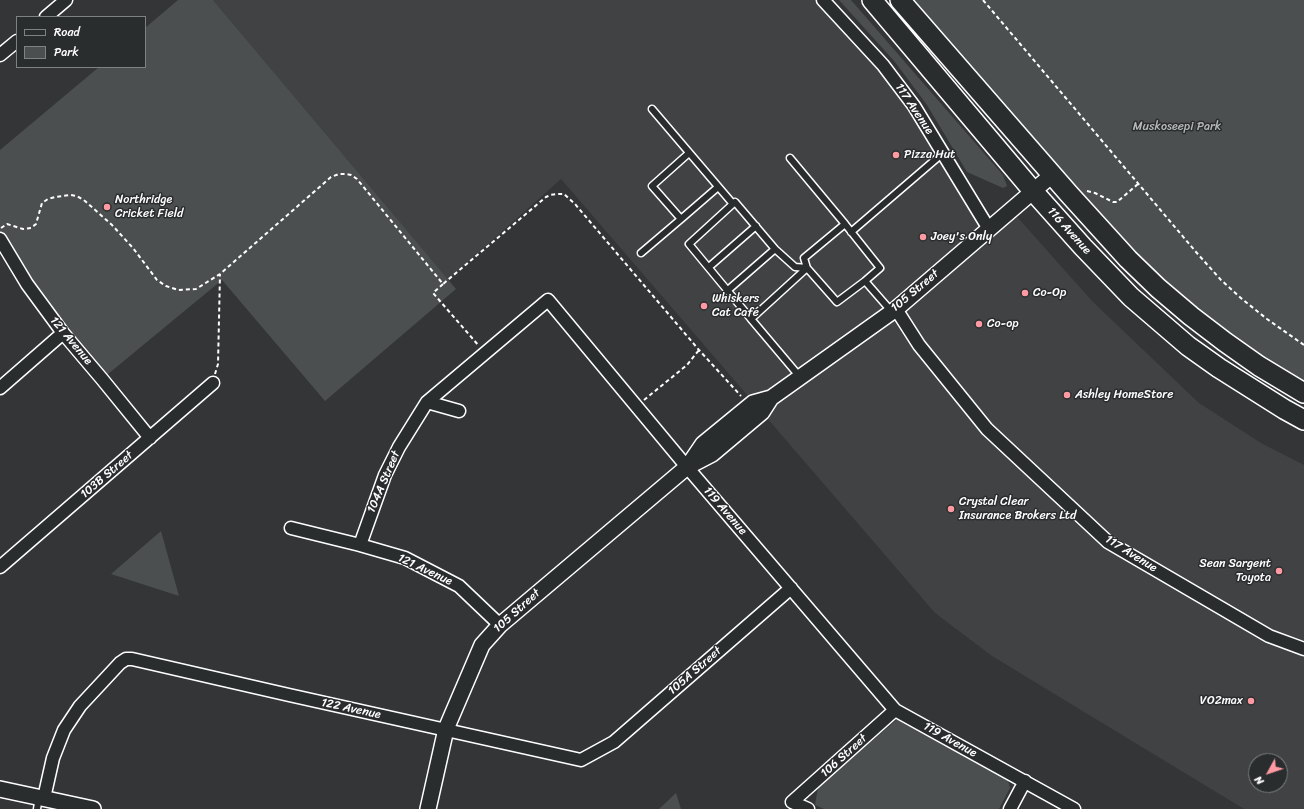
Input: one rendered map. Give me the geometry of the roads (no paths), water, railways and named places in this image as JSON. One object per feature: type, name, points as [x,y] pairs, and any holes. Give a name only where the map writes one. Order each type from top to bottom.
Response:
[{"type":"main road","name":"116 Avenue","points":[[872,0],[1033,191],[1131,297],[1188,346],[1219,368],[1304,420]]},
{"type":"main road","name":"116 Avenue","points":[[900,0],[1097,227],[1128,259],[1158,288],[1225,342],[1259,366],[1304,393]]},
{"type":"street","points":[[47,16],[66,0]]},
{"type":"street","name":"117 Avenue","points":[[823,0],[883,66],[914,106],[989,229]]},
{"type":"street","points":[[0,55],[16,42]]},
{"type":"street","name":"105 Street","points":[[428,809],[446,729],[482,645],[500,625],[687,467],[703,444],[753,404],[771,398],[894,310],[1052,175]]},
{"type":"street","name":"121 Avenue","points":[[0,239],[27,284],[63,333],[150,438]]},
{"type":"street","name":"119 Avenue","points":[[427,402],[548,300],[687,467],[896,710],[1074,809]]},
{"type":"street","name":"117 Avenue","points":[[894,310],[919,345],[987,429],[1108,542],[1270,636],[1304,649]]},
{"type":"street","points":[[0,388],[63,333]]},
{"type":"street","name":"103B Street","points":[[0,567],[213,383]]},
{"type":"street","points":[[427,402],[459,411]]},
{"type":"street","name":"104A Street","points":[[360,545],[385,475],[399,447],[427,402]]},
{"type":"street","name":"121 Avenue","points":[[291,528],[405,558],[460,586],[500,625]]},
{"type":"street","name":"105A Street","points":[[596,751],[614,742],[791,588]]},
{"type":"street","name":"122 Avenue","points":[[40,801],[53,758],[64,730],[80,706],[126,659],[132,659],[581,760],[596,751]]},
{"type":"street","name":"106 Street","points":[[808,809],[792,802],[896,710]]},
{"type":"street","points":[[1010,809],[1025,781]]},
{"type":"street","points":[[0,789],[40,801],[93,809]]},
{"type":"lane","points":[[652,108],[718,187],[733,204],[735,202],[775,249],[795,267],[807,268]]},
{"type":"lane","points":[[681,219],[652,186],[689,153]]},
{"type":"lane","points":[[851,232],[943,153]]},
{"type":"lane","points":[[790,158],[851,232],[880,268],[837,302],[807,268],[804,258],[844,224]]},
{"type":"lane","points":[[641,253],[718,187]]},
{"type":"lane","points":[[733,204],[689,244],[800,377]]},
{"type":"lane","points":[[709,267],[756,226]]},
{"type":"lane","points":[[728,290],[775,249]]},
{"type":"lane","points":[[751,319],[807,268]]},
{"type":"lane","points":[[865,281],[894,310]]},
{"type":"place","name":"Pizza Hut","points":[[896,155]]},
{"type":"place","name":"Northridge Cricket Field","points":[[107,207]]},
{"type":"place","name":"Joey's Only","points":[[923,237]]},
{"type":"place","name":"Co-Op","points":[[1025,293]]},
{"type":"place","name":"Whiskers Cat Café","points":[[704,306]]},
{"type":"place","name":"Co-op","points":[[979,324]]},
{"type":"place","name":"Ashley HomeStore","points":[[1067,395]]},
{"type":"place","name":"Crystal Clear Insurance Brokers Ltd","points":[[951,509]]},
{"type":"place","name":"Sean Sargent Toyota","points":[[1279,571]]},
{"type":"place","name":"VO2max","points":[[1251,701]]},
{"type":"park label","name":"Muskoseepi Park","points":[[1177,127]]}]
